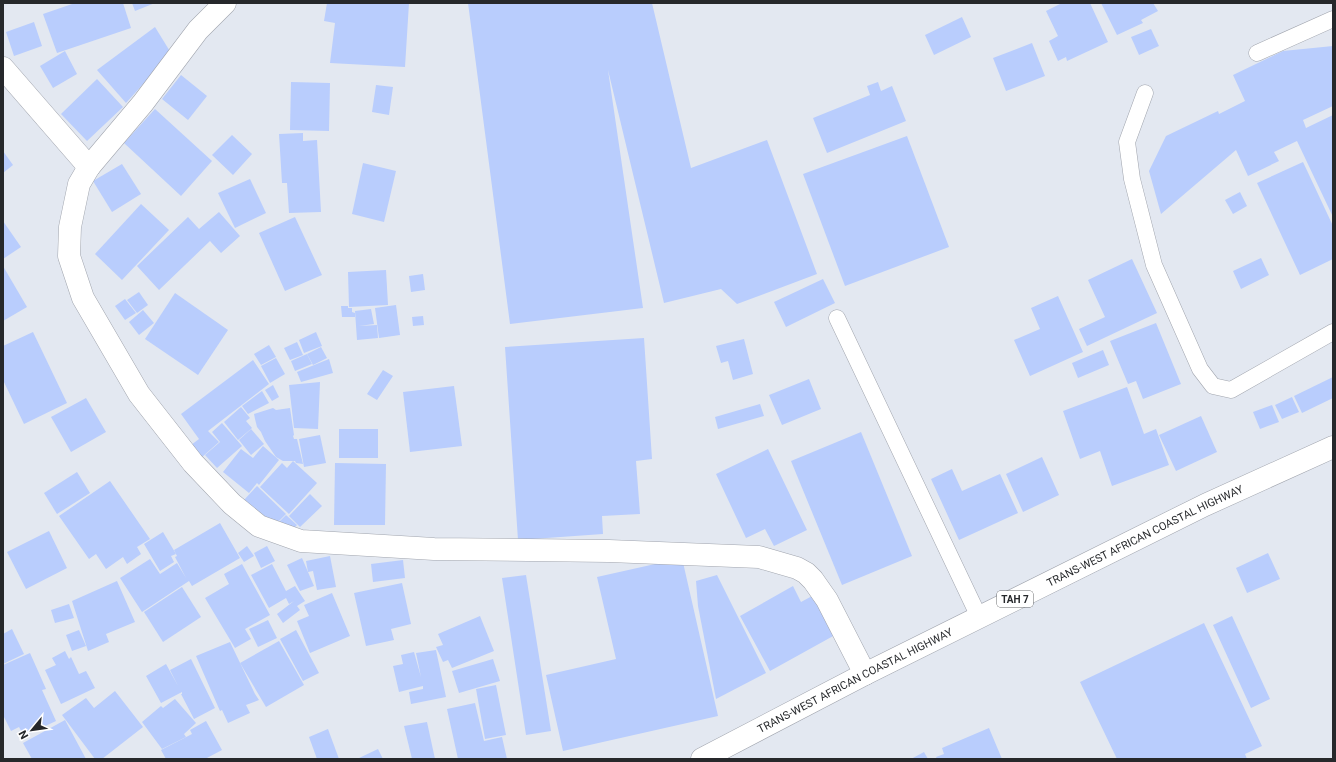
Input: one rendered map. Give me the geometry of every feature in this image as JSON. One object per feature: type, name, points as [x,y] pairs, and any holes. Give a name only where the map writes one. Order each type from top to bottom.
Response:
[{"type":"main road","points":[[225,3],[198,30],[143,103],[89,167],[79,184],[70,227],[68,256],[83,298],[139,394],[193,463],[232,504],[259,526],[302,541],[434,549],[609,551],[759,558],[797,568],[806,572],[827,600],[865,674]]},
{"type":"main road","points":[[3,68],[89,167]]},
{"type":"main road","name":"TRANS-WEST AFRICAN COASTAL HIGHWAY","points":[[702,759],[978,617],[1205,505],[1333,447]]},
{"type":"lane","points":[[1257,53],[1333,19]]},
{"type":"lane","points":[[1145,92],[1127,142],[1132,179],[1154,265],[1200,369],[1212,386],[1231,390],[1333,332]]},
{"type":"lane","points":[[837,318],[978,617]]},
{"type":"building","points":[[75,3],[123,3],[131,28],[57,53],[43,14]]},
{"type":"building","points":[[132,3],[155,3],[135,11]]},
{"type":"building","points":[[327,3],[409,3],[405,67],[330,63],[335,23],[324,21]]},
{"type":"building","points":[[468,3],[652,3],[691,168],[767,140],[817,274],[737,304],[721,289],[664,303],[608,70],[643,308],[510,324]]},
{"type":"building","points":[[1062,3],[1090,3],[1108,42],[1067,61],[1066,57],[1058,61],[1049,41],[1058,36],[1046,11]]},
{"type":"building","points":[[1101,3],[1153,3],[1158,11],[1141,20],[1143,23],[1117,35]]},
{"type":"building","points":[[962,17],[971,37],[934,55],[925,35]]},
{"type":"building","points":[[34,22],[42,46],[14,56],[6,32]]},
{"type":"building","points":[[155,27],[171,53],[126,103],[97,70]]},
{"type":"building","points":[[1151,29],[1159,46],[1139,55],[1131,37]]},
{"type":"building","points":[[1032,43],[1045,76],[1006,91],[993,58]]},
{"type":"building","points":[[1333,46],[1333,106],[1303,120],[1306,128],[1333,115],[1333,217],[1297,141],[1274,152],[1279,161],[1248,176],[1236,150],[1161,214],[1149,171],[1166,136],[1218,111],[1219,114],[1245,101],[1233,75],[1283,51]]},
{"type":"building","points":[[65,51],[77,74],[53,88],[40,66]]},
{"type":"building","points":[[181,75],[207,96],[188,120],[162,99]]},
{"type":"building","points":[[97,79],[123,107],[87,141],[61,114]]},
{"type":"building","points":[[291,82],[330,83],[329,131],[290,130]]},
{"type":"building","points":[[878,82],[881,91],[892,86],[906,121],[827,153],[813,118],[870,95],[867,86]]},
{"type":"building","points":[[376,85],[393,87],[389,115],[372,112]]},
{"type":"building","points":[[155,109],[212,161],[181,196],[124,143]]},
{"type":"building","points":[[303,133],[303,141],[317,140],[321,212],[289,213],[287,183],[282,183],[279,134]]},
{"type":"building","points":[[232,135],[252,154],[233,175],[212,155]]},
{"type":"building","points":[[907,136],[949,247],[845,286],[803,174]]},
{"type":"building","points":[[3,151],[13,165],[3,173]]},
{"type":"building","points":[[1303,162],[1333,226],[1333,259],[1300,275],[1257,183]]},
{"type":"building","points":[[363,163],[396,171],[384,222],[352,214]]},
{"type":"building","points":[[122,164],[141,194],[112,212],[93,181]]},
{"type":"building","points":[[250,179],[266,213],[235,228],[218,193]]},
{"type":"building","points":[[1240,192],[1247,206],[1233,214],[1225,200]]},
{"type":"building","points":[[141,204],[169,230],[122,280],[95,254]]},
{"type":"building","points":[[219,212],[240,236],[221,253],[210,241],[159,290],[137,266],[188,217],[199,229]]},
{"type":"building","points":[[295,217],[322,275],[285,291],[259,233]]},
{"type":"building","points":[[3,221],[21,247],[3,259]]},
{"type":"building","points":[[1261,258],[1269,275],[1241,289],[1233,271]]},
{"type":"building","points":[[1132,259],[1157,313],[1087,346],[1079,329],[1105,317],[1088,280]]},
{"type":"building","points":[[3,266],[27,307],[3,321]]},
{"type":"building","points":[[386,270],[388,305],[349,307],[348,272]]},
{"type":"building","points":[[423,274],[425,290],[411,292],[409,276]]},
{"type":"building","points":[[823,279],[835,303],[786,327],[774,302]]},
{"type":"building","points":[[139,292],[148,305],[137,313],[127,300]]},
{"type":"building","points":[[175,293],[228,330],[198,375],[145,339]]},
{"type":"building","points":[[1058,296],[1083,352],[1030,376],[1014,340],[1040,329],[1031,308]]},
{"type":"building","points":[[125,299],[136,313],[125,320],[115,306]]},
{"type":"building","points":[[396,305],[400,335],[379,338],[375,308]]},
{"type":"building","points":[[341,306],[348,306],[348,308],[352,308],[352,312],[355,313],[355,317],[342,317]]},
{"type":"building","points":[[371,309],[374,324],[359,326],[377,325],[378,338],[357,340],[355,311]]},
{"type":"building","points":[[143,310],[154,323],[139,335],[129,322]]},
{"type":"building","points":[[423,316],[424,325],[413,326],[412,317]]},
{"type":"building","points":[[1156,323],[1181,384],[1143,399],[1136,381],[1128,384],[1110,341]]},
{"type":"building","points":[[33,332],[67,403],[24,424],[3,380],[3,346]]},
{"type":"building","points":[[316,332],[322,346],[304,353],[299,340]]},
{"type":"building","points":[[644,338],[652,459],[636,461],[640,514],[602,516],[603,534],[518,540],[505,347]]},
{"type":"building","points":[[744,339],[753,374],[733,380],[728,361],[721,363],[716,346]]},
{"type":"building","points":[[297,342],[303,355],[290,360],[284,348]]},
{"type":"building","points":[[269,345],[276,357],[261,365],[254,354]]},
{"type":"building","points":[[321,347],[327,358],[313,365],[307,354]]},
{"type":"building","points":[[1103,350],[1109,365],[1078,378],[1072,363]]},
{"type":"building","points":[[307,354],[312,364],[295,371],[291,361]]},
{"type":"building","points":[[276,358],[285,374],[270,383],[261,366]]},
{"type":"building","points":[[329,359],[333,373],[301,382],[297,372]]},
{"type":"building","points":[[253,360],[269,384],[208,431],[219,442],[201,458],[191,445],[199,439],[181,414]]},
{"type":"building","points":[[383,370],[393,376],[377,400],[367,394]]},
{"type":"building","points":[[1333,377],[1333,398],[1302,413],[1294,396]]},
{"type":"building","points":[[809,379],[821,409],[782,425],[769,395]]},
{"type":"building","points":[[320,382],[318,429],[294,428],[289,385]]},
{"type":"building","points":[[273,385],[279,397],[272,401],[265,390]]},
{"type":"building","points":[[454,386],[462,446],[410,452],[403,392]]},
{"type":"building","points":[[1127,387],[1144,434],[1156,429],[1169,465],[1112,486],[1100,451],[1080,459],[1063,411]]},
{"type":"building","points":[[262,391],[269,403],[248,414],[242,406]]},
{"type":"building","points":[[1292,397],[1299,412],[1282,419],[1275,405]]},
{"type":"building","points":[[86,398],[106,432],[71,452],[51,417]]},
{"type":"building","points":[[760,404],[764,416],[718,429],[715,417]]},
{"type":"building","points":[[1272,405],[1279,422],[1260,429],[1253,412]]},
{"type":"building","points":[[241,407],[250,418],[246,421],[252,428],[238,440],[224,422]]},
{"type":"building","points":[[273,408],[276,410],[290,408],[293,436],[294,439],[297,439],[303,464],[296,463],[295,461],[283,461],[276,457],[257,427],[254,414]]},
{"type":"building","points":[[1201,416],[1217,452],[1176,471],[1159,435]]},
{"type":"building","points":[[222,423],[242,446],[217,468],[205,455],[220,442],[212,432]]},
{"type":"building","points":[[251,429],[264,444],[251,455],[239,440]]},
{"type":"building","points":[[339,429],[378,429],[378,458],[339,458]]},
{"type":"building","points":[[861,432],[912,556],[842,585],[791,461]]},
{"type":"building","points":[[320,435],[326,463],[304,467],[299,439]]},
{"type":"building","points":[[263,446],[279,460],[259,485],[257,483],[249,493],[223,472],[241,449],[253,458]]},
{"type":"building","points":[[768,449],[807,530],[774,546],[765,529],[746,538],[716,474]]},
{"type":"building","points":[[1042,457],[1059,495],[1023,512],[1006,474]]},
{"type":"building","points":[[293,461],[317,483],[289,514],[260,487],[282,463],[287,468]]},
{"type":"building","points":[[335,463],[386,464],[385,525],[334,525]]},
{"type":"building","points":[[952,469],[962,491],[1000,474],[1018,513],[959,540],[931,479]]},
{"type":"building","points":[[77,472],[90,493],[57,514],[44,493]]},
{"type":"building","points":[[110,481],[150,539],[137,547],[141,554],[127,564],[123,557],[106,569],[96,554],[89,559],[59,516]]},
{"type":"building","points":[[257,486],[286,514],[273,527],[244,500]]},
{"type":"building","points":[[310,494],[322,506],[300,527],[289,516]]},
{"type":"building","points":[[286,515],[297,525],[288,535],[277,524]]},
{"type":"building","points":[[220,523],[240,558],[192,586],[189,581],[142,612],[120,578],[150,559],[160,574],[177,563],[186,578],[175,557],[177,556],[174,550]]},
{"type":"building","points":[[49,531],[67,568],[26,589],[7,552]]},
{"type":"building","points":[[163,532],[176,554],[171,556],[174,562],[160,571],[144,544]]},
{"type":"building","points":[[247,546],[254,556],[244,562],[238,553]]},
{"type":"building","points":[[267,546],[275,561],[261,568],[254,553]]},
{"type":"building","points":[[1268,553],[1280,579],[1247,593],[1236,568]]},
{"type":"building","points":[[330,556],[336,587],[317,590],[313,571],[308,572],[306,561]]},
{"type":"building","points":[[302,558],[314,586],[300,591],[287,565]]},
{"type":"building","points":[[682,558],[718,716],[563,751],[546,675],[616,659],[597,577]]},
{"type":"building","points":[[403,560],[405,578],[373,582],[371,564]]},
{"type":"building","points":[[242,564],[270,615],[245,629],[251,639],[235,648],[205,598],[229,584],[224,574]]},
{"type":"building","points":[[272,564],[286,591],[295,586],[305,601],[297,606],[300,610],[283,623],[277,614],[294,601],[289,604],[286,598],[269,608],[251,575]]},
{"type":"building","points":[[526,575],[551,731],[526,735],[502,578]]},
{"type":"building","points":[[717,575],[766,673],[716,699],[698,606],[696,581]]},
{"type":"building","points":[[117,581],[135,622],[106,634],[109,642],[88,651],[72,601]]},
{"type":"building","points":[[402,583],[411,624],[391,629],[394,640],[366,646],[354,593]]},
{"type":"building","points":[[793,586],[801,602],[814,595],[835,635],[770,671],[740,616]]},
{"type":"building","points":[[182,587],[201,617],[163,642],[144,612]]},
{"type":"building","points":[[332,593],[350,636],[310,653],[297,621],[309,616],[304,605]]},
{"type":"building","points":[[69,604],[74,618],[55,623],[51,610]]},
{"type":"building","points":[[480,616],[494,651],[452,668],[448,660],[443,662],[436,647],[443,645],[438,634]]},
{"type":"building","points":[[1232,616],[1270,699],[1251,708],[1213,625]]},
{"type":"building","points":[[268,620],[277,638],[258,647],[249,629]]},
{"type":"building","points":[[1204,623],[1262,746],[1245,754],[1247,759],[1117,759],[1080,682]]},
{"type":"building","points":[[12,629],[24,654],[3,664],[3,634]]},
{"type":"building","points":[[79,630],[86,646],[72,651],[66,635]]},
{"type":"building","points":[[296,630],[319,673],[303,681],[280,639]]},
{"type":"building","points":[[279,641],[304,685],[266,707],[240,663]]},
{"type":"building","points":[[230,642],[259,700],[246,705],[250,713],[228,723],[222,710],[220,711],[196,656]]},
{"type":"building","points":[[436,650],[446,697],[411,704],[409,692],[423,689],[423,686],[399,692],[393,666],[403,664],[401,655],[414,652],[421,677],[416,653]]},
{"type":"building","points":[[65,651],[69,659],[71,657],[79,674],[86,671],[95,688],[61,704],[45,670],[56,665],[52,658]]},
{"type":"building","points":[[30,653],[46,689],[42,690],[56,721],[24,736],[19,727],[11,731],[3,715],[3,665]]},
{"type":"building","points":[[191,659],[215,708],[194,719],[181,694],[182,692],[161,703],[146,676],[166,664],[178,686],[170,670]]},
{"type":"building","points":[[493,659],[500,681],[459,693],[452,671]]},
{"type":"building","points":[[496,685],[506,735],[485,739],[476,689]]},
{"type":"building","points":[[115,691],[143,727],[102,759],[95,759],[62,715],[86,698],[94,708]]},
{"type":"building","points":[[175,699],[196,723],[184,734],[186,737],[162,749],[142,722],[161,706],[163,708]]},
{"type":"building","points":[[475,703],[484,741],[502,737],[507,759],[458,759],[447,709]]},
{"type":"building","points":[[65,720],[86,759],[32,759],[23,743]]},
{"type":"building","points":[[206,721],[222,750],[205,759],[166,759],[161,750],[192,734],[190,730]]},
{"type":"building","points":[[427,722],[435,759],[412,759],[404,726]]},
{"type":"building","points":[[989,728],[1002,759],[937,759],[936,757],[944,754],[942,748]]},
{"type":"building","points":[[328,729],[339,759],[317,759],[309,737]]},
{"type":"building","points":[[378,749],[383,759],[357,759]]},
{"type":"building","points":[[924,752],[928,759],[911,759]]}]
